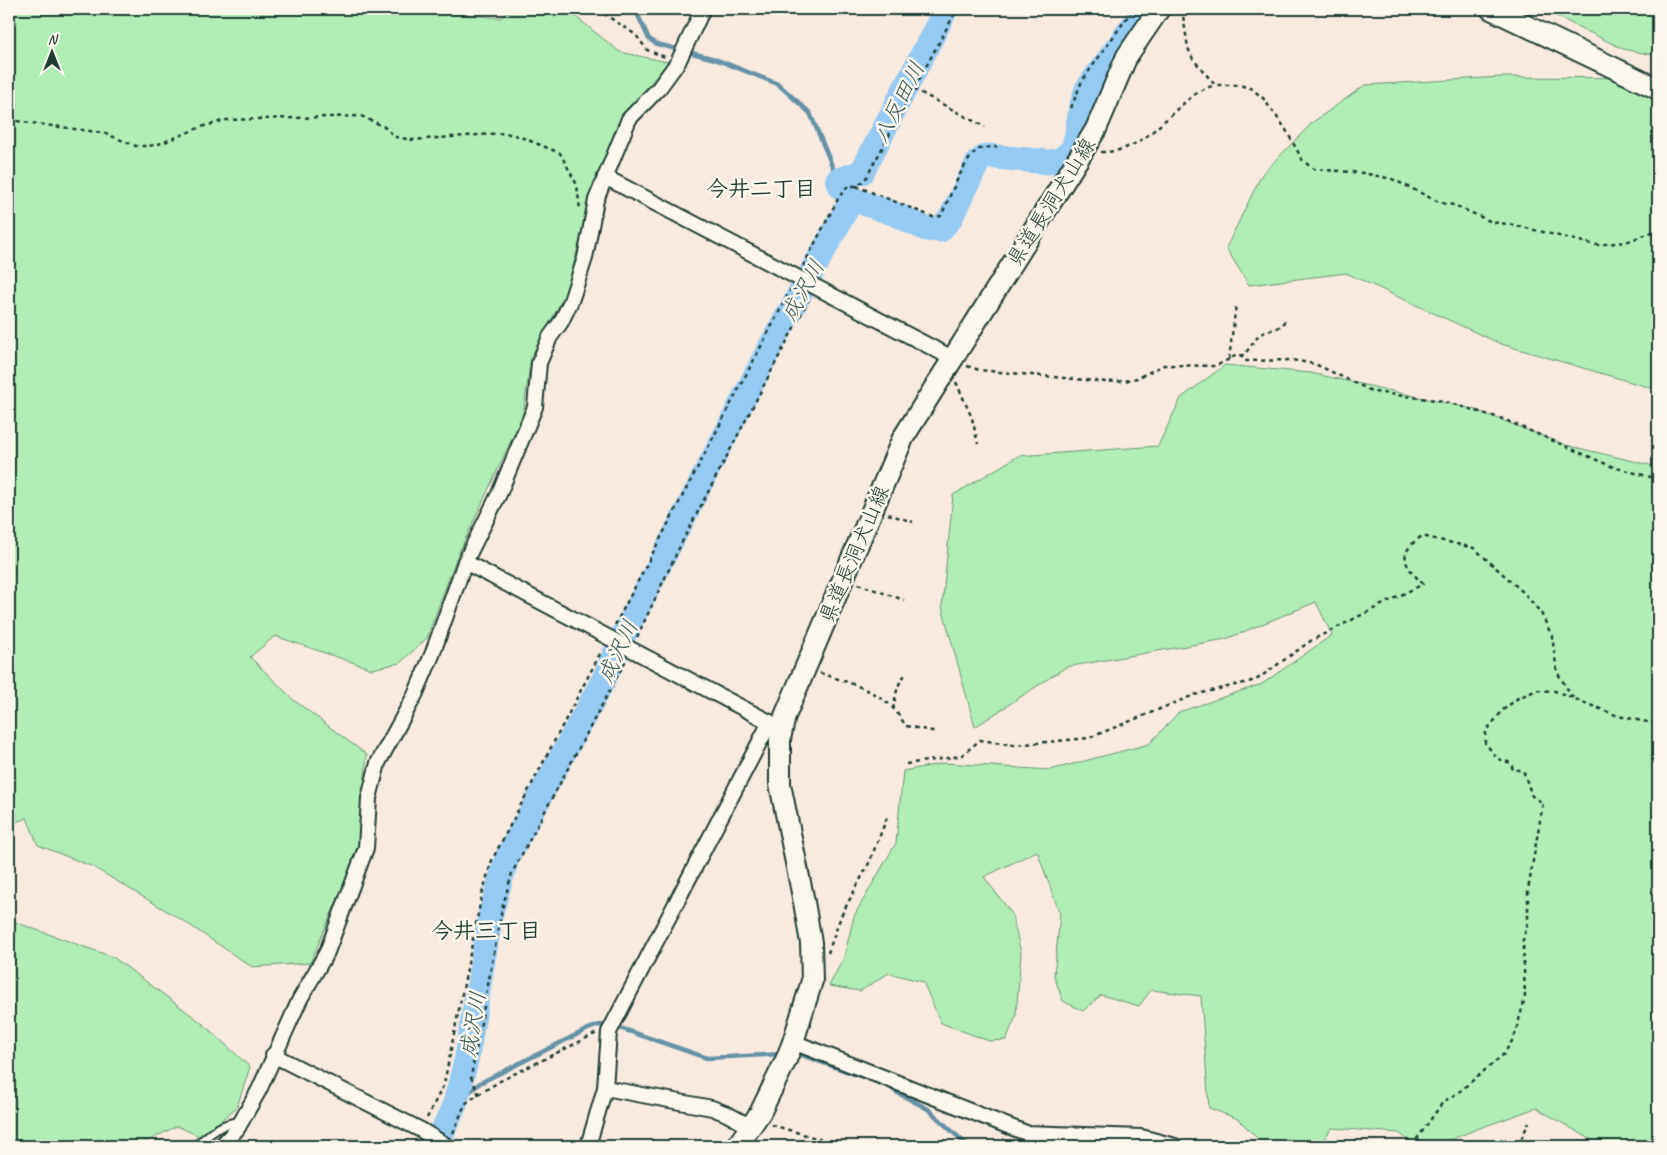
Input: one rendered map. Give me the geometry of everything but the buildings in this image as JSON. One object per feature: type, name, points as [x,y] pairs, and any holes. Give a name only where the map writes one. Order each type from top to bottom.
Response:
[{"type":"main road","name":"県道長洞犬山線","points":[[737,1146],[753,1124],[790,1051],[812,986],[811,943],[780,784],[780,739],[776,725],[844,580],[903,438],[1083,152],[1096,129],[1127,56],[1159,9]]},
{"type":"main road","points":[[1491,9],[1658,89]]},
{"type":"street","points":[[221,1146],[241,1122],[300,999],[327,952],[366,848],[369,798],[378,763],[418,687],[432,655],[465,562],[499,494],[535,407],[538,363],[550,336],[561,322],[571,301],[585,258],[596,200],[629,119],[660,88],[678,62],[703,9]]},
{"type":"street","points":[[605,176],[807,282],[948,365]]},
{"type":"street","points":[[465,562],[776,725],[612,1027],[605,1088],[588,1146]]},
{"type":"street","points":[[790,1051],[1026,1133],[1140,1137],[1175,1146]]},
{"type":"street","points":[[273,1055],[423,1133],[448,1143]]},
{"type":"street","points":[[605,1088],[712,1108],[753,1124]]},
{"type":"lane","points":[[194,1146],[224,1124],[231,1121],[241,1122]]},
{"type":"path","points":[[597,9],[636,35],[647,50],[678,62]]},
{"type":"path","points":[[856,186],[865,180],[957,9]]},
{"type":"path","points":[[1071,108],[1082,81],[1133,9]]},
{"type":"path","points":[[1182,9],[1188,48],[1193,59],[1215,85]]},
{"type":"path","points":[[1083,152],[1114,152],[1139,142],[1201,90],[1215,85],[1239,85],[1251,88],[1263,98],[1285,128],[1303,161],[1314,169],[1363,173],[1392,180],[1441,203],[1454,204],[1492,222],[1514,225],[1596,245],[1626,242],[1658,230]]},
{"type":"path","points":[[914,89],[985,127]]},
{"type":"path","points":[[9,120],[104,133],[136,146],[162,144],[201,127],[226,120],[361,116],[383,126],[396,138],[412,140],[505,133],[518,136],[560,153],[577,185],[580,212]]},
{"type":"path","points":[[479,1094],[472,1080],[502,909],[512,873],[630,647],[682,542],[807,282],[839,197],[848,186],[856,186],[933,217],[941,216],[962,171],[976,151],[988,147],[997,147]]},
{"type":"path","points":[[423,1133],[444,1084],[482,894],[492,860],[611,637],[807,282]]},
{"type":"path","points":[[1230,359],[1236,304]]},
{"type":"path","points":[[948,365],[979,370],[1107,382],[1125,381],[1137,378],[1164,365],[1216,366],[1244,355],[1260,334],[1282,326],[1285,320]]},
{"type":"path","points":[[1240,355],[1245,361],[1292,360],[1315,364],[1374,392],[1444,401],[1503,419],[1613,467],[1658,478]]},
{"type":"path","points":[[948,365],[972,418],[978,444]]},
{"type":"path","points":[[873,509],[913,522]]},
{"type":"path","points":[[906,764],[961,756],[980,740],[1014,745],[1089,738],[1194,695],[1256,680],[1312,640],[1423,584],[1408,569],[1405,559],[1409,544],[1422,536],[1474,548],[1524,593],[1541,613],[1552,636],[1557,672],[1573,698]]},
{"type":"path","points":[[844,580],[904,600]]},
{"type":"path","points":[[804,668],[852,684],[878,697],[893,709],[906,726],[937,732]]},
{"type":"path","points":[[893,709],[900,682],[908,673]]},
{"type":"path","points":[[1412,1146],[1444,1102],[1460,1092],[1502,1055],[1514,1038],[1525,998],[1523,940],[1528,922],[1528,890],[1543,803],[1532,796],[1523,770],[1513,770],[1511,763],[1498,758],[1485,743],[1486,731],[1502,710],[1518,698],[1537,690],[1555,692],[1618,716],[1658,726]]},
{"type":"path","points":[[828,953],[841,916],[869,863],[888,815]]},
{"type":"path","points":[[448,1143],[465,1104],[479,1094],[590,1034],[612,1027]]},
{"type":"path","points":[[1518,1146],[1529,1122]]},
{"type":"path","points":[[753,1124],[843,1146]]},
{"type":"green space","points":[[9,9],[447,9],[453,13],[500,18],[512,9],[566,9],[620,52],[668,62],[624,115],[591,198],[566,293],[531,357],[523,415],[456,559],[427,638],[400,663],[372,669],[275,636],[250,657],[295,701],[367,755],[358,852],[310,963],[252,967],[182,920],[93,867],[38,845],[27,818],[9,824]]},
{"type":"green space","points":[[1542,9],[1658,9],[1658,56],[1623,49]]},
{"type":"green space","points":[[1501,77],[1658,78],[1658,390],[1501,344],[1346,273],[1249,285],[1226,248],[1262,174],[1313,122],[1365,85]]},
{"type":"green space","points":[[1225,365],[1311,373],[1473,409],[1566,445],[1658,467],[1658,1146],[1598,1146],[1599,1144],[1536,1108],[1435,1146],[1416,1146],[1399,1133],[1332,1128],[1319,1146],[1265,1146],[1238,1119],[1209,1108],[1201,996],[1151,990],[1139,1006],[1101,995],[1083,1011],[1063,1001],[1054,976],[1060,914],[1037,851],[984,877],[1012,914],[1021,953],[1016,1016],[1006,1040],[989,1041],[941,1023],[923,982],[889,973],[860,991],[829,986],[844,957],[854,916],[896,843],[903,771],[945,763],[1050,770],[1149,744],[1179,712],[1262,684],[1332,635],[1316,602],[1226,639],[1066,667],[975,727],[942,607],[953,495],[1018,456],[1158,446],[1181,398]]},
{"type":"green space","points":[[9,920],[113,957],[202,1023],[250,1067],[237,1107],[201,1137],[177,1126],[138,1146],[9,1146]]},
{"type":"waterway","points":[[635,9],[649,39],[657,44],[715,59],[778,84],[810,113],[838,180]]},
{"type":"waterway","name":"八反田川","points":[[838,180],[862,172],[946,9]]},
{"type":"waterway","points":[[841,187],[852,199],[895,214],[926,229],[940,230],[950,219],[978,162],[986,156],[1048,162],[1061,160],[1073,149],[1081,108],[1087,89],[1145,9]]},
{"type":"waterway","name":"成沢川","points":[[436,1146],[455,1104],[467,1057],[491,912],[508,855],[603,681],[623,636],[768,351],[852,199],[838,180]]},
{"type":"waterway","points":[[455,1104],[480,1083],[599,1025],[623,1029],[707,1058],[783,1054]]},
{"type":"waterway","points":[[794,1054],[890,1087],[928,1109],[968,1146]]},
{"type":"district","name":"今井二丁目","points":[[761,188]]},
{"type":"district","name":"今井三丁目","points":[[486,930]]}]
